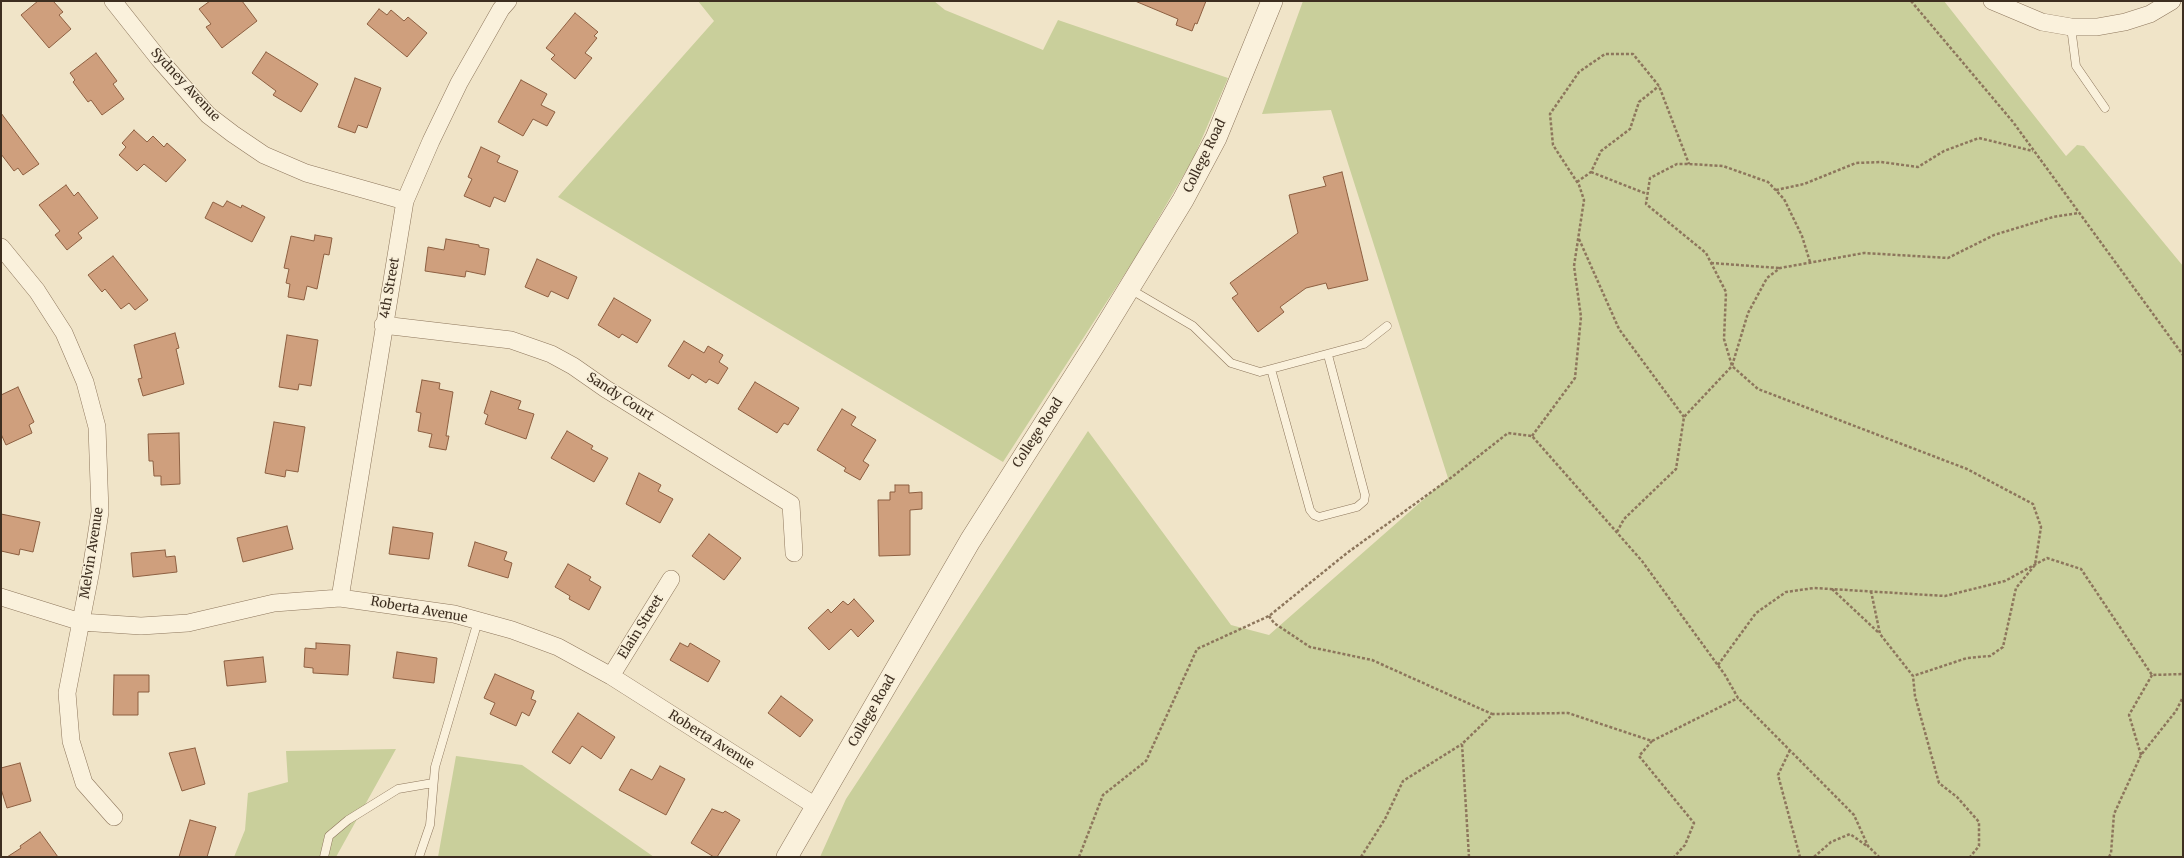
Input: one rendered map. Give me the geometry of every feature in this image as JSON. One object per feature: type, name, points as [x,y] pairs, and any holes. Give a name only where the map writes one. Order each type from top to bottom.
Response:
[{"type":"street","name":"Sydney Avenue","points":[[114,1],[168,70],[208,115],[264,156],[306,173],[405,201]]},
{"type":"street","name":"College Road","points":[[787,857],[970,541],[1183,200],[1216,138],[1272,1]]},
{"type":"street","points":[[1992,1],[2042,22],[2072,27],[2097,27],[2125,22],[2150,14],[2170,1]]},
{"type":"street","name":"4th Street","points":[[340,598],[383,325],[405,201],[431,141],[500,4]]},
{"type":"street","name":"Melvin Avenue","points":[[1,247],[37,291],[64,333],[85,382],[98,427],[100,512],[67,693],[71,741],[84,783],[114,817]]},
{"type":"street","name":"Sandy Court","points":[[383,325],[511,340],[556,357],[791,504],[794,553]]},
{"type":"street","name":"Elain Street","points":[[611,676],[671,579]]},
{"type":"street","name":"Roberta Avenue","points":[[1,597],[81,622],[141,626],[188,622],[274,604],[340,598],[454,614],[478,620],[558,647],[611,676],[817,807]]},
{"type":"lane","points":[[2072,27],[2076,66],[2105,108]]},
{"type":"lane","points":[[1129,288],[1193,326],[1231,363],[1260,372],[1328,355],[1364,344],[1386,326]]},
{"type":"lane","points":[[1271,369],[1310,510],[1314,515],[1319,517],[1357,507],[1364,501],[1365,495],[1328,355]]},
{"type":"lane","points":[[419,857],[430,825],[435,766],[478,620]]},
{"type":"lane","points":[[324,857],[329,836],[348,820],[398,789],[433,783]]},
{"type":"path","points":[[1911,1],[2013,122],[2183,356]]},
{"type":"path","points":[[1532,436],[1575,378],[1581,316],[1574,266],[1584,200],[1577,182],[1553,145],[1550,114],[1579,72],[1604,54],[1633,54],[1659,86],[1689,164]]},
{"type":"path","points":[[1577,182],[1591,172],[1601,151],[1630,129],[1639,102],[1659,86]]},
{"type":"path","points":[[1776,190],[1804,184],[1856,163],[1881,162],[1918,167],[1944,151],[1979,138],[2034,151]]},
{"type":"path","points":[[1810,262],[1802,236],[1784,199],[1768,182],[1723,166],[1689,164],[1677,164],[1650,178],[1646,204],[1706,253],[1726,292],[1724,339],[1732,366],[1758,390],[1967,469],[2033,504],[2041,527],[2035,565],[2016,588],[2003,648],[1990,656],[1967,658],[1913,676]]},
{"type":"path","points":[[1591,172],[1647,194]]},
{"type":"path","points":[[1711,263],[1780,268],[1864,254],[1948,258],[1994,235],[2054,217],[2079,213]]},
{"type":"path","points":[[1578,238],[1619,329],[1684,417]]},
{"type":"path","points":[[1617,532],[1624,519],[1676,469],[1684,417],[1732,366],[1748,313],[1767,278],[1780,268]]},
{"type":"path","points":[[1079,857],[1104,795],[1146,761],[1196,649],[1269,616],[1347,553],[1452,477],[1508,432],[1532,436],[1617,532],[1642,561],[1718,665],[1738,698],[1854,815],[1868,846]]},
{"type":"path","points":[[1718,665],[1756,613],[1786,592],[1814,588],[1945,596],[2005,581],[2047,558],[2081,569],[2152,675]]},
{"type":"path","points":[[1832,589],[1880,634],[1913,676],[1915,696],[1939,783],[1957,796],[1979,822],[1978,846],[1970,857]]},
{"type":"path","points":[[1871,591],[1880,634]]},
{"type":"path","points":[[1269,616],[1274,623],[1310,647],[1372,660],[1493,714],[1568,713],[1652,741]]},
{"type":"path","points":[[2152,675],[2183,674]]},
{"type":"path","points":[[2142,755],[2130,715],[2152,675]]},
{"type":"path","points":[[2109,857],[2111,853],[2114,814],[2142,755],[2176,711],[2183,697]]},
{"type":"path","points":[[1674,857],[1685,845],[1694,823],[1639,756],[1652,741],[1738,698]]},
{"type":"path","points":[[1361,857],[1385,819],[1403,781],[1462,744],[1493,714]]},
{"type":"path","points":[[1462,744],[1468,857]]},
{"type":"path","points":[[1790,750],[1778,775],[1800,857]]},
{"type":"path","points":[[1814,857],[1831,842],[1850,834],[1868,846],[1879,857]]},
{"type":"green space","points":[[698,1],[934,1],[945,10],[1043,50],[1058,20],[1228,78],[1194,157],[1137,255],[1003,462],[558,197],[714,21]]},
{"type":"green space","points":[[1303,1],[1944,1],[2066,156],[2077,145],[2084,146],[2183,266],[2183,857],[820,857],[846,799],[1088,431],[1231,625],[1269,635],[1448,478],[1331,110],[1262,114]]},
{"type":"green space","points":[[396,749],[336,857],[234,857],[245,830],[248,793],[288,782],[286,751]]},
{"type":"green space","points":[[456,756],[522,765],[654,857],[438,857]]},
{"type":"building","points":[[38,1],[53,1],[63,12],[59,15],[71,29],[49,48],[21,15]]},
{"type":"building","points":[[210,1],[242,1],[257,21],[222,48],[206,27],[211,24],[199,9]]},
{"type":"building","points":[[1135,1],[1206,1],[1197,24],[1195,23],[1192,31],[1176,25],[1178,19]]},
{"type":"building","points":[[379,9],[387,15],[391,10],[404,21],[408,17],[427,33],[407,57],[367,24]]},
{"type":"building","points":[[575,13],[598,32],[594,36],[597,38],[585,53],[592,58],[575,79],[551,59],[555,55],[546,48]]},
{"type":"building","points":[[266,52],[318,84],[301,112],[273,95],[276,91],[252,73]]},
{"type":"building","points":[[96,53],[117,81],[113,84],[124,99],[102,115],[91,100],[88,102],[73,82],[75,80],[70,73]]},
{"type":"building","points":[[355,78],[381,88],[367,128],[358,125],[355,133],[338,127]]},
{"type":"building","points":[[521,80],[547,94],[541,105],[555,112],[547,126],[533,119],[523,136],[498,122]]},
{"type":"building","points":[[1,113],[39,164],[23,175],[18,168],[14,171],[1,154]]},
{"type":"building","points":[[134,130],[147,142],[153,136],[164,147],[167,143],[186,160],[166,182],[144,164],[137,171],[119,155],[126,147],[122,143]]},
{"type":"building","points":[[481,147],[500,156],[497,162],[518,171],[505,202],[494,197],[490,207],[464,196],[472,179],[468,177]]},
{"type":"building","points":[[1342,172],[1368,280],[1328,289],[1326,283],[1306,288],[1280,307],[1284,312],[1258,332],[1232,298],[1238,294],[1230,283],[1298,233],[1289,195],[1326,186],[1323,177]]},
{"type":"building","points":[[66,185],[74,196],[78,192],[98,218],[78,233],[82,238],[67,250],[55,235],[60,231],[39,205]]},
{"type":"building","points":[[227,201],[241,208],[242,205],[265,217],[252,242],[205,218],[213,202],[223,207]]},
{"type":"building","points":[[315,235],[332,238],[329,255],[324,254],[317,289],[307,286],[304,300],[288,297],[290,284],[286,283],[289,269],[284,268],[291,236],[314,241]]},
{"type":"building","points":[[446,239],[479,245],[479,247],[489,249],[485,275],[466,271],[465,277],[425,271],[428,247],[444,250]]},
{"type":"building","points":[[113,256],[148,300],[135,310],[129,303],[121,309],[105,289],[102,292],[88,275]]},
{"type":"building","points":[[537,259],[577,277],[568,299],[551,291],[548,297],[525,287]]},
{"type":"building","points":[[614,298],[651,320],[637,343],[622,334],[619,338],[598,325]]},
{"type":"building","points":[[175,333],[179,348],[176,349],[184,384],[143,396],[138,379],[142,378],[134,345]]},
{"type":"building","points":[[287,335],[318,340],[311,386],[299,384],[298,390],[279,387]]},
{"type":"building","points":[[684,341],[704,353],[708,346],[723,355],[719,362],[728,368],[718,384],[709,379],[706,383],[692,374],[689,379],[668,366]]},
{"type":"building","points":[[422,380],[440,383],[439,389],[453,392],[446,436],[449,436],[446,450],[429,447],[432,434],[418,431],[421,413],[416,412]]},
{"type":"building","points":[[755,382],[799,408],[788,425],[784,423],[777,433],[738,409]]},
{"type":"building","points":[[18,387],[34,422],[29,425],[32,433],[6,445],[1,434],[1,395]]},
{"type":"building","points":[[491,391],[521,401],[518,409],[534,414],[526,439],[485,424],[488,415],[484,413]]},
{"type":"building","points":[[842,409],[856,417],[851,425],[876,440],[863,461],[869,465],[860,480],[844,471],[846,468],[817,450]]},
{"type":"building","points":[[274,422],[305,427],[298,472],[286,470],[285,477],[265,473]]},
{"type":"building","points":[[567,431],[593,446],[591,449],[608,458],[594,482],[551,458]]},
{"type":"building","points":[[179,433],[180,484],[161,485],[161,476],[154,476],[153,461],[149,461],[148,434]]},
{"type":"building","points":[[639,473],[661,485],[658,491],[673,499],[660,523],[626,504]]},
{"type":"building","points":[[895,485],[909,485],[909,493],[922,492],[922,509],[910,510],[910,555],[879,556],[878,500],[890,500],[890,492],[895,492]]},
{"type":"building","points":[[1,514],[40,522],[33,552],[20,549],[19,555],[1,551]]},
{"type":"building","points":[[287,526],[293,549],[243,562],[237,538]]},
{"type":"building","points":[[393,527],[433,533],[429,559],[389,554]]},
{"type":"building","points":[[709,534],[741,558],[724,580],[692,556]]},
{"type":"building","points":[[475,542],[507,552],[504,560],[512,563],[508,578],[468,566]]},
{"type":"building","points":[[165,550],[166,557],[175,556],[177,572],[133,577],[131,553]]},
{"type":"building","points":[[568,564],[591,577],[589,580],[601,587],[589,610],[569,599],[570,596],[555,587]]},
{"type":"building","points":[[854,599],[874,621],[858,637],[851,629],[829,650],[808,628],[828,609],[831,613],[843,601],[848,605]]},
{"type":"building","points":[[316,643],[350,645],[348,675],[313,673],[313,668],[304,667],[305,648],[316,649]]},
{"type":"building","points":[[680,643],[688,647],[690,643],[720,661],[708,682],[670,660]]},
{"type":"building","points":[[397,652],[437,658],[434,683],[393,678]]},
{"type":"building","points":[[263,657],[266,682],[227,686],[224,661]]},
{"type":"building","points":[[495,674],[534,691],[531,699],[536,701],[529,716],[522,712],[516,726],[490,714],[495,703],[484,698]]},
{"type":"building","points":[[114,675],[149,675],[149,692],[138,692],[138,715],[113,715]]},
{"type":"building","points":[[781,696],[813,720],[800,737],[768,713]]},
{"type":"building","points":[[578,713],[615,737],[601,759],[582,746],[570,764],[552,752]]},
{"type":"building","points":[[195,748],[205,784],[182,791],[169,753]]},
{"type":"building","points":[[20,763],[31,801],[7,808],[1,789],[1,768]]},
{"type":"building","points":[[660,766],[685,779],[666,815],[619,790],[631,769],[652,780]]},
{"type":"building","points":[[712,809],[723,813],[725,811],[740,820],[717,857],[714,857],[691,843]]},
{"type":"building","points":[[190,820],[216,827],[207,857],[179,857]]},
{"type":"building","points":[[40,832],[58,857],[7,857],[21,848],[20,846]]}]
